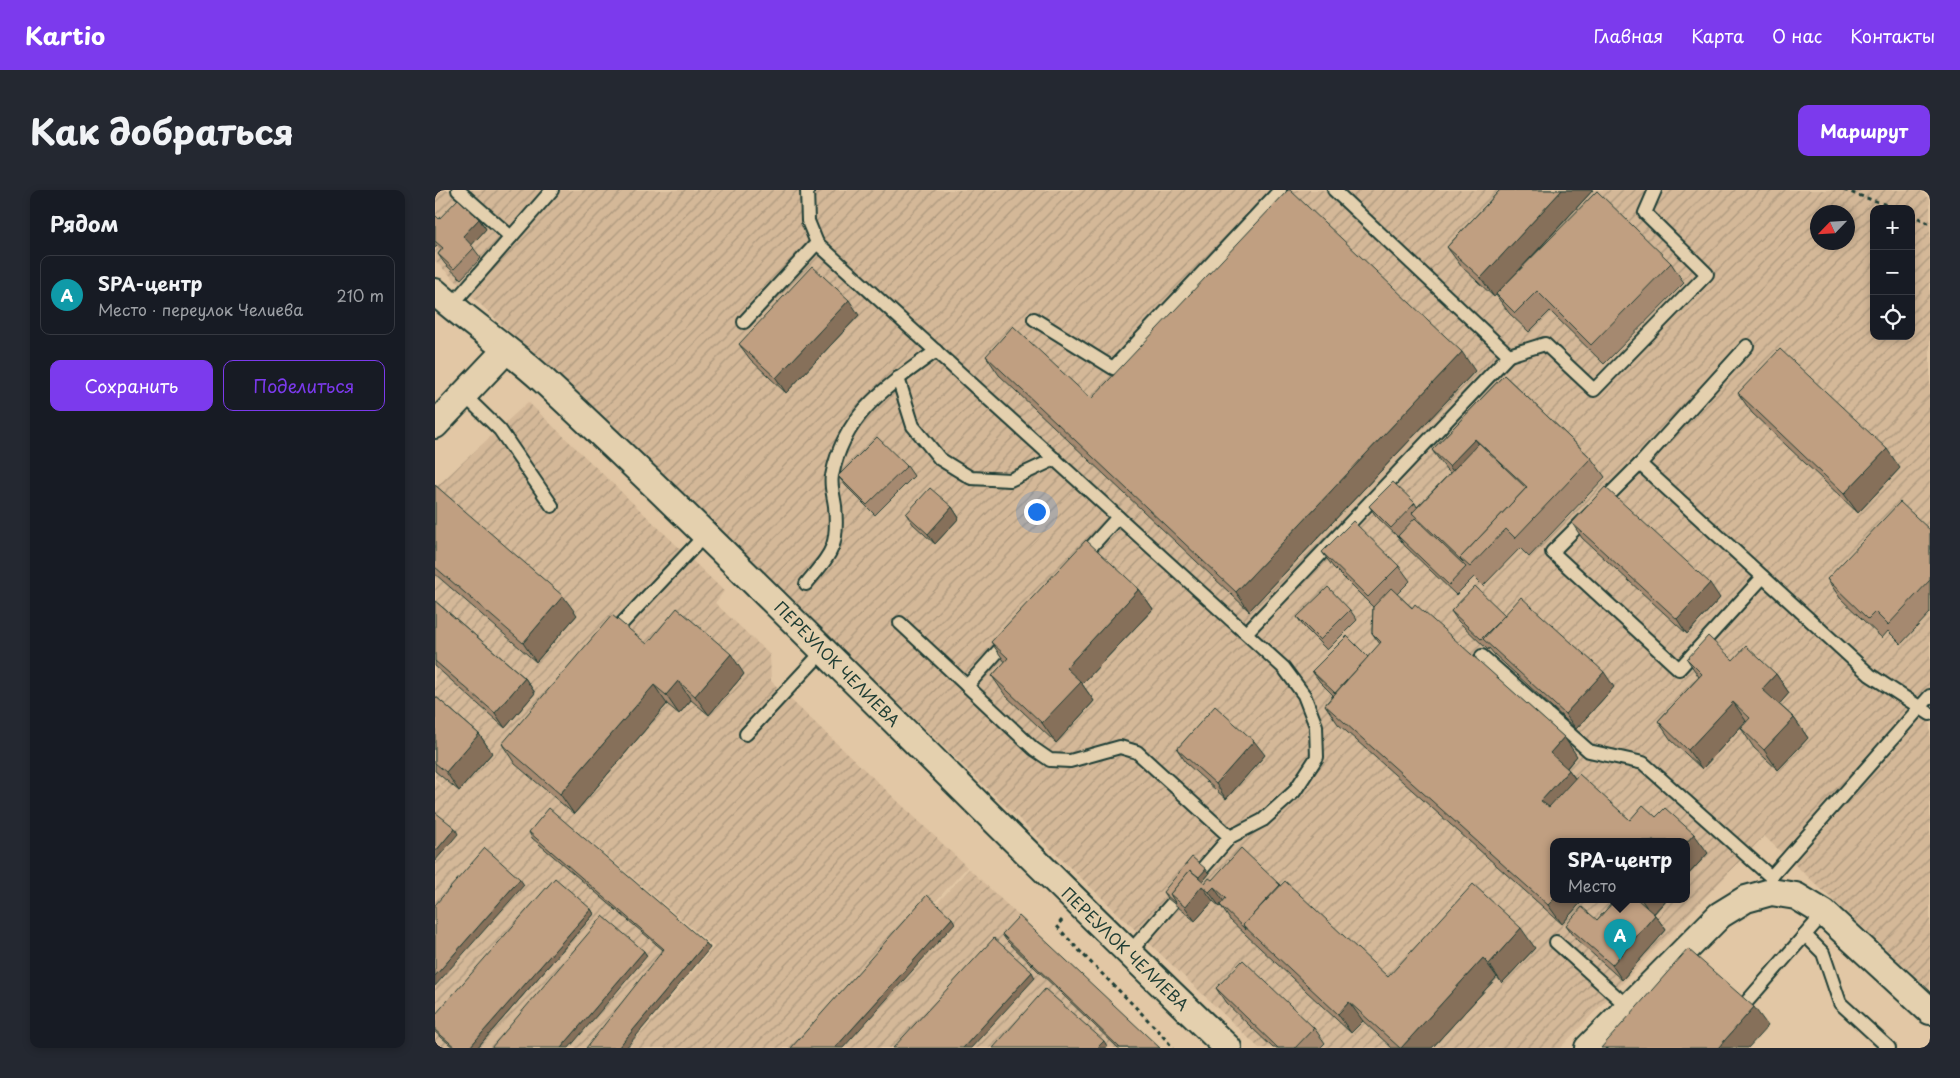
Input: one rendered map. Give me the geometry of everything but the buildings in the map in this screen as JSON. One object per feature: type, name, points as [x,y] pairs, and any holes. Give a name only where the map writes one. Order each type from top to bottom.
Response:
[{"type":"street","name":"ПЕРЕУЛОК ЧЕЛИЕВА","points":[[443,299],[539,376],[705,534],[824,650],[1128,954],[1227,1048]]},
{"type":"street","points":[[435,425],[506,350]]},
{"type":"street","points":[[1588,1048],[1719,915],[1771,884],[1824,913],[1930,1011]]},
{"type":"lane","points":[[458,190],[511,237]]},
{"type":"lane","points":[[443,299],[511,237],[552,190]]},
{"type":"lane","points":[[807,190],[808,221],[817,243],[1284,668],[1304,695],[1317,726],[1317,757],[1294,792],[1263,820],[1230,837],[1128,954]]},
{"type":"lane","points":[[1034,319],[1113,368],[1279,190]]},
{"type":"lane","points":[[1335,190],[1509,355]]},
{"type":"lane","points":[[1246,633],[1509,355],[1545,344],[1594,390],[1707,274],[1645,213],[1655,190]]},
{"type":"lane","points":[[744,322],[817,243]]},
{"type":"lane","points":[[1747,346],[1640,464],[1552,552],[1679,669],[1763,577]]},
{"type":"lane","points":[[806,584],[832,552],[837,527],[832,478],[843,439],[866,406],[898,378],[936,351]]},
{"type":"lane","points":[[898,378],[913,426],[940,459],[971,478],[1010,480],[1055,460]]},
{"type":"lane","points":[[463,394],[500,430],[552,506]]},
{"type":"lane","points":[[1640,464],[1870,675],[1925,711]]},
{"type":"lane","points":[[1072,568],[1118,517]]},
{"type":"lane","points":[[603,644],[705,534]]},
{"type":"lane","points":[[900,623],[1034,749],[1049,760],[1070,761],[1120,747],[1137,752],[1230,837]]},
{"type":"lane","points":[[967,686],[1020,627]]},
{"type":"lane","points":[[746,734],[824,650]]},
{"type":"lane","points":[[1482,656],[1589,751],[1643,763],[1771,884],[1925,711],[1930,696]]},
{"type":"lane","points":[[1744,1005],[1824,913]]},
{"type":"lane","points":[[1805,935],[1823,953],[1839,1003],[1889,1048]]},
{"type":"lane","points":[[1556,942],[1628,1007]]},
{"type":"path","points":[[1844,190],[1887,205]]},
{"type":"path","points":[[1915,216],[1930,224]]},
{"type":"path","points":[[1077,902],[1057,926],[1146,1016],[1173,1048]]},
{"type":"shaded area","points":[[435,190],[1920,190],[1930,199],[1930,990],[1764,836],[1560,1048],[1259,1048],[435,261]]},
{"type":"shaded area","points":[[528,402],[724,591],[715,603],[770,655],[771,681],[967,867],[800,1048],[629,1048],[714,947],[567,822],[711,947],[628,1048],[435,1048],[435,781],[452,796],[435,779],[435,488]]},
{"type":"shaded area","points":[[969,869],[1159,1048],[802,1048]]},
{"type":"place","name":"SPA-центр","points":[[1620,960]]}]
